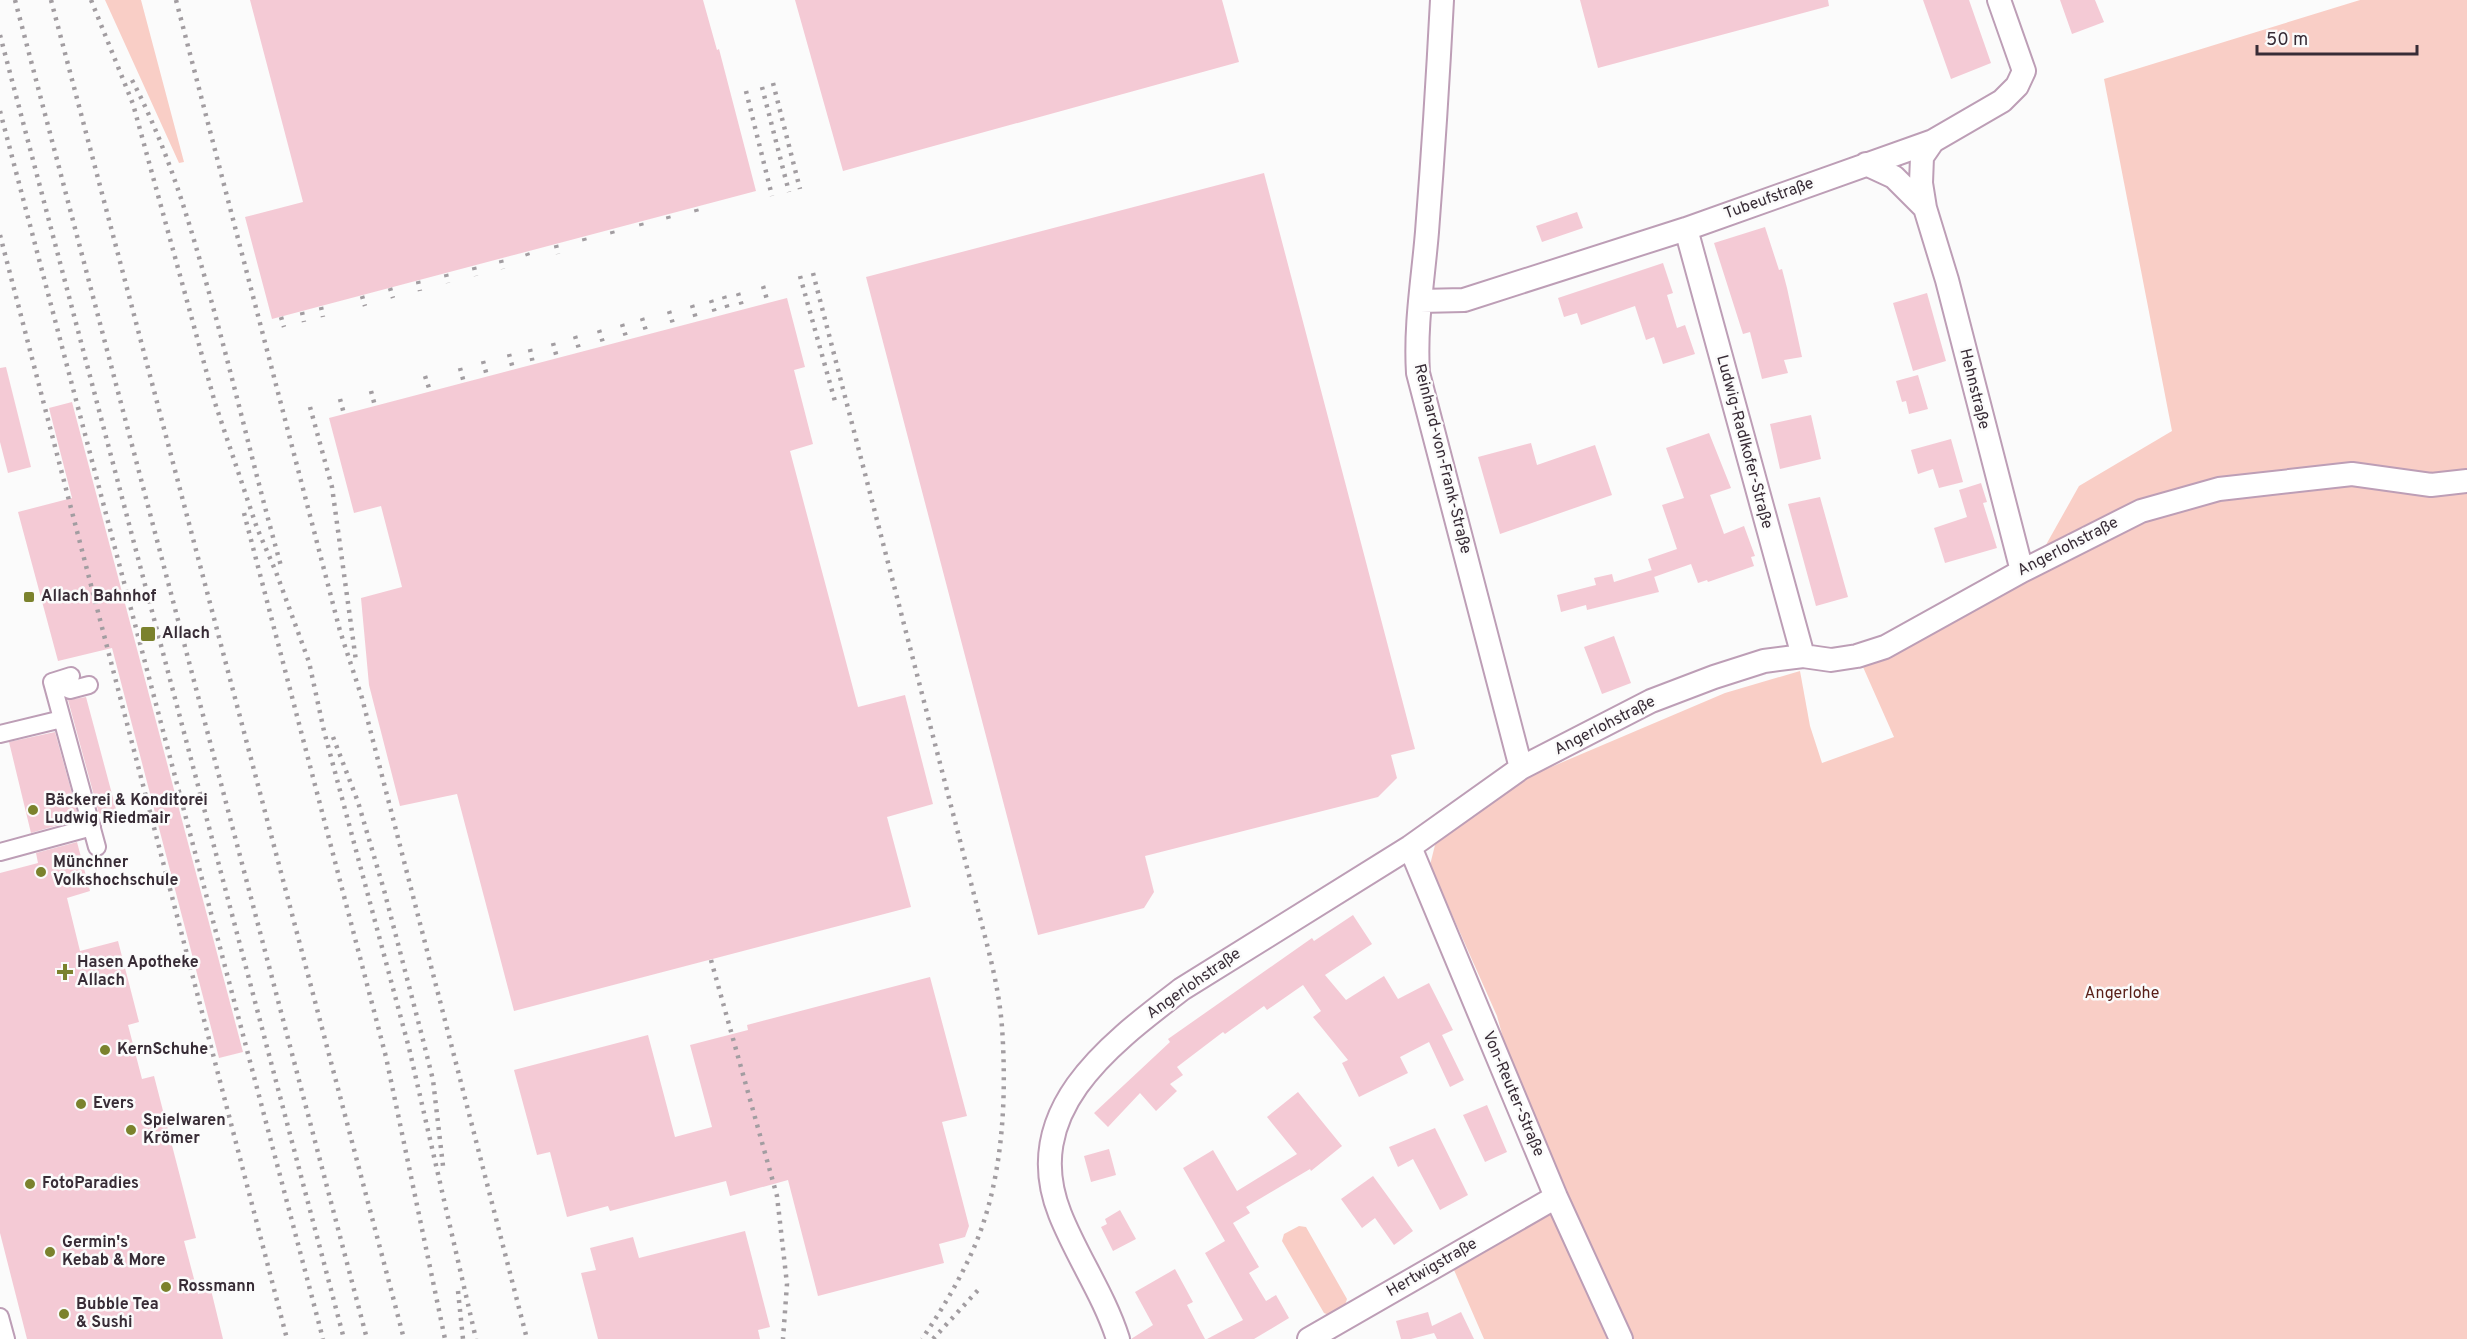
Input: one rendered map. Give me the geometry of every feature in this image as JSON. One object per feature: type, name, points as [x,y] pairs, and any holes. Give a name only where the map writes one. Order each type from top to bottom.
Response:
[{"type":"street","name":"Reinhard-von-Frank-Straße","points":[[1442,0],[1431,185],[1416,338],[1418,373],[1521,768]]},
{"type":"street","name":"Tubeufstraße","points":[[1419,301],[1464,300],[1686,229],[1932,141],[2002,101],[2017,86],[2024,70],[1999,0]]},
{"type":"street","name":"Hehnstraße","points":[[1932,141],[1922,157],[1921,183],[1925,208],[1947,280],[2022,571]]},
{"type":"street","name":"Hehnstraße","points":[[1866,164],[1894,177],[1925,208]]},
{"type":"street","name":"Ludwig-Radlkofer-Straße","points":[[1686,229],[1803,656]]},
{"type":"street","name":"Angerlohstraße","points":[[1118,1339],[1060,1214],[1051,1182],[1050,1152],[1058,1118],[1073,1089],[1087,1071],[1152,1012],[1182,989],[1410,847],[1521,768],[1651,701],[1714,677],[1764,661],[1803,656],[1831,660],[1857,656],[1885,647],[2022,571],[2141,511],[2219,489],[2352,474],[2432,485],[2467,481]]},
{"type":"street","points":[[52,682],[71,676]]},
{"type":"street","points":[[52,682],[70,690],[89,685]]},
{"type":"street","points":[[52,682],[97,847]]},
{"type":"street","points":[[0,734],[62,719]]},
{"type":"street","points":[[0,852],[92,827]]},
{"type":"street","name":"Von-Reuter-Straße","points":[[1410,847],[1556,1197],[1621,1339]]},
{"type":"street","name":"Hertwigstraße","points":[[1309,1339],[1556,1197]]},
{"type":"street","points":[[0,1317],[6,1339]]},
{"type":"green space","points":[[105,0],[141,0],[184,162],[179,163]]},
{"type":"green space","name":"Angerlohe","points":[[2360,0],[2467,0],[2467,1339],[1484,1339],[1454,1270],[1552,1213],[1497,1016],[1430,865],[1435,845],[1504,787],[1725,693],[1800,671],[1810,726],[1822,763],[1894,737],[1863,667],[1930,634],[2028,577],[2079,486],[2172,431],[2104,79]]},
{"type":"green space","points":[[1299,1226],[1306,1227],[1347,1299],[1345,1305],[1329,1315],[1324,1313],[1282,1241],[1284,1234]]},
{"type":"building","points":[[250,0],[703,0],[717,50],[719,49],[756,191],[272,319],[245,217],[303,202]]},
{"type":"building","points":[[795,0],[1222,0],[1239,62],[843,171]]},
{"type":"building","points":[[1580,0],[1828,0],[1829,6],[1598,68]]},
{"type":"building","points":[[1923,0],[1969,0],[1991,63],[1951,79]]},
{"type":"building","points":[[2060,0],[2095,0],[2104,22],[2072,34]]},
{"type":"building","points":[[1264,173],[1415,749],[1391,755],[1397,778],[1378,797],[1145,856],[1154,892],[1144,908],[1038,935],[866,277]]},
{"type":"building","points":[[1577,212],[1583,228],[1542,242],[1536,226]]},
{"type":"building","points":[[1765,227],[1779,270],[1782,269],[1802,357],[1784,360],[1788,373],[1762,379],[1750,332],[1743,334],[1714,243]]},
{"type":"building","points":[[1663,263],[1673,293],[1667,295],[1677,328],[1685,325],[1695,354],[1663,364],[1654,337],[1646,340],[1635,306],[1581,325],[1577,313],[1564,317],[1558,298]]},
{"type":"building","points":[[1927,293],[1946,361],[1913,371],[1893,303]]},
{"type":"building","points":[[787,298],[805,367],[794,370],[813,444],[790,451],[858,707],[905,695],[933,804],[887,817],[911,907],[514,1011],[457,794],[400,806],[369,685],[361,598],[402,587],[381,506],[354,513],[329,418]]},
{"type":"building","points":[[6,367],[31,467],[8,473],[0,442],[0,368]]},
{"type":"building","points":[[1918,375],[1928,409],[1909,414],[1906,401],[1902,402],[1896,381]]},
{"type":"building","points":[[72,402],[243,1052],[219,1058],[112,648],[58,661],[18,512],[72,498],[49,408]]},
{"type":"building","points":[[1811,415],[1821,459],[1780,469],[1770,424]]},
{"type":"building","points":[[1709,433],[1731,488],[1710,495],[1724,534],[1744,526],[1755,556],[1751,557],[1754,566],[1708,582],[1707,580],[1698,583],[1691,564],[1654,577],[1648,559],[1677,549],[1662,505],[1684,498],[1666,448]]},
{"type":"building","points":[[1951,439],[1963,482],[1939,488],[1933,469],[1918,474],[1911,450]]},
{"type":"building","points":[[1531,443],[1537,465],[1595,445],[1612,495],[1500,534],[1478,457]]},
{"type":"building","points":[[1981,483],[1987,502],[1983,503],[1997,548],[1945,563],[1934,528],[1967,517],[1959,490]]},
{"type":"building","points":[[1820,497],[1848,597],[1816,606],[1788,504]]},
{"type":"building","points":[[1652,570],[1659,592],[1587,610],[1586,605],[1561,612],[1557,595],[1596,585],[1594,578],[1612,574],[1614,582]]},
{"type":"building","points":[[1614,636],[1631,683],[1602,694],[1584,647]]},
{"type":"building","points":[[86,697],[116,809],[99,814],[68,700]]},
{"type":"building","points":[[55,732],[79,819],[31,833],[9,742]]},
{"type":"building","name":"Evers","points":[[77,842],[90,891],[67,898],[80,951],[118,941],[139,1022],[128,1025],[142,1079],[154,1076],[196,1238],[184,1241],[198,1294],[211,1290],[223,1339],[27,1339],[0,1233],[0,873],[38,863],[36,853]]},
{"type":"building","points":[[1353,915],[1372,944],[1325,975],[1346,1000],[1384,976],[1398,999],[1429,983],[1453,1030],[1442,1035],[1464,1080],[1450,1087],[1429,1042],[1400,1057],[1408,1073],[1359,1097],[1342,1063],[1348,1060],[1313,1017],[1321,1011],[1303,985],[1267,1010],[1264,1006],[1225,1034],[1223,1032],[1177,1067],[1183,1075],[1170,1084],[1177,1091],[1156,1111],[1140,1093],[1108,1127],[1094,1113],[1170,1042],[1168,1039],[1312,938],[1314,941]]},
{"type":"building","points":[[930,977],[967,1116],[942,1122],[969,1226],[965,1237],[939,1244],[944,1263],[818,1296],[788,1180],[730,1196],[726,1181],[610,1211],[608,1206],[567,1217],[550,1152],[537,1155],[514,1070],[648,1035],[675,1137],[712,1127],[690,1045],[748,1030],[747,1025]]},
{"type":"building","points":[[1298,1092],[1342,1146],[1311,1171],[1310,1169],[1246,1207],[1250,1213],[1233,1223],[1259,1267],[1249,1273],[1266,1301],[1276,1295],[1289,1318],[1254,1339],[1207,1339],[1243,1320],[1205,1253],[1225,1241],[1183,1168],[1213,1150],[1237,1191],[1297,1154],[1267,1117]]},
{"type":"building","points":[[1487,1105],[1507,1152],[1485,1162],[1463,1115]]},
{"type":"building","points":[[1435,1128],[1468,1195],[1440,1210],[1413,1159],[1398,1167],[1389,1147]]},
{"type":"building","points":[[1109,1149],[1116,1175],[1091,1182],[1084,1156]]},
{"type":"building","points":[[1373,1176],[1413,1231],[1394,1245],[1375,1218],[1362,1228],[1341,1199]]},
{"type":"building","points":[[1120,1210],[1136,1239],[1113,1251],[1101,1227],[1107,1224],[1105,1219]]},
{"type":"building","points":[[745,1231],[770,1327],[758,1330],[760,1339],[598,1339],[581,1273],[596,1270],[590,1248],[633,1237],[639,1258]]},
{"type":"building","points":[[1175,1269],[1193,1302],[1187,1305],[1205,1339],[1131,1339],[1153,1325],[1135,1292]]},
{"type":"building","points":[[1428,1312],[1432,1326],[1461,1312],[1474,1339],[1437,1339],[1434,1333],[1401,1339],[1396,1321]]},
{"type":"railway","points":[[15,0],[367,1339]]},
{"type":"railway","points":[[51,0],[404,1339]]},
{"type":"railway","points":[[91,0],[133,104],[215,403],[257,528],[309,662],[324,731],[409,1048],[476,1339]]},
{"type":"railway","points":[[176,0],[340,631],[362,698],[527,1339]]},
{"type":"railway","points":[[0,35],[344,1339]]},
{"type":"railway","points":[[132,80],[156,131],[193,235],[281,566]]},
{"type":"railway","points":[[773,83],[800,189]]},
{"type":"railway","points":[[762,87],[789,192]]},
{"type":"railway","points":[[746,91],[772,196]]},
{"type":"railway","points":[[0,111],[323,1339]]},
{"type":"railway","points":[[696,209],[698,216]]},
{"type":"railway","points":[[668,216],[670,224]]},
{"type":"railway","points":[[641,223],[643,231]]},
{"type":"railway","points":[[612,231],[614,239]]},
{"type":"railway","points":[[0,235],[287,1339]]},
{"type":"railway","points":[[584,238],[586,246]]},
{"type":"railway","points":[[556,245],[558,254]]},
{"type":"railway","points":[[527,253],[530,261]]},
{"type":"railway","points":[[501,260],[503,269]]},
{"type":"railway","points":[[474,267],[476,276]]},
{"type":"railway","points":[[813,273],[986,939],[1001,1012],[1003,1112],[990,1198],[967,1263],[949,1297],[922,1339]]},
{"type":"railway","points":[[446,274],[448,283]]},
{"type":"railway","points":[[800,276],[836,405]]},
{"type":"railway","points":[[418,281],[420,291]]},
{"type":"railway","points":[[763,286],[768,303]]},
{"type":"railway","points":[[390,288],[393,298]]},
{"type":"railway","points":[[738,293],[743,309]]},
{"type":"railway","points":[[362,296],[365,306]]},
{"type":"railway","points":[[724,296],[729,313]]},
{"type":"railway","points":[[711,300],[716,316]]},
{"type":"railway","points":[[692,305],[697,322]]},
{"type":"railway","points":[[321,307],[323,317]]},
{"type":"railway","points":[[669,311],[674,327]]},
{"type":"railway","points":[[302,312],[304,322]]},
{"type":"railway","points":[[281,317],[284,327]]},
{"type":"railway","points":[[642,318],[647,334]]},
{"type":"railway","points":[[622,324],[627,340]]},
{"type":"railway","points":[[599,330],[604,346]]},
{"type":"railway","points":[[575,336],[580,352]]},
{"type":"railway","points":[[553,343],[557,358]]},
{"type":"railway","points":[[530,349],[533,364]]},
{"type":"railway","points":[[509,354],[513,369]]},
{"type":"railway","points":[[483,361],[487,376]]},
{"type":"railway","points":[[460,368],[464,383]]},
{"type":"railway","points":[[425,376],[430,391]]},
{"type":"railway","points":[[371,391],[375,406]]},
{"type":"railway","points":[[340,399],[344,414]]},
{"type":"railway","points":[[310,407],[332,487],[356,661]]},
{"type":"railway","points":[[244,513],[386,1057],[445,1339]]},
{"type":"railway","points":[[333,737],[358,802],[384,890],[422,1036],[433,1080],[443,1166]]},
{"type":"railway","points":[[711,960],[777,1196],[787,1284],[783,1339]]},
{"type":"railway","points":[[933,1339],[979,1289]]},
{"type":"railway","points":[[458,1291],[463,1339]]},
{"type":"place","name":"Allach Bahnhof","points":[[29,597]]},
{"type":"place","name":"Allach","points":[[148,634]]},
{"type":"place","name":"Bäckerei & Konditorei Ludwig Riedmair","points":[[33,810]]},
{"type":"place","name":"Münchner Volkshochschule","points":[[41,872]]},
{"type":"place","name":"Hasen Apotheke Allach","points":[[65,972]]},
{"type":"place","name":"KernSchuhe","points":[[105,1050]]},
{"type":"place","name":"Evers","points":[[81,1104]]},
{"type":"place","name":"Spielwaren Krömer","points":[[131,1130]]},
{"type":"place","name":"FotoParadies","points":[[30,1184]]},
{"type":"place","name":"Germin's Kebab & More","points":[[50,1252]]},
{"type":"place","name":"Rossmann","points":[[166,1287]]},
{"type":"place","name":"Bubble Tea & Sushi","points":[[64,1314]]}]
